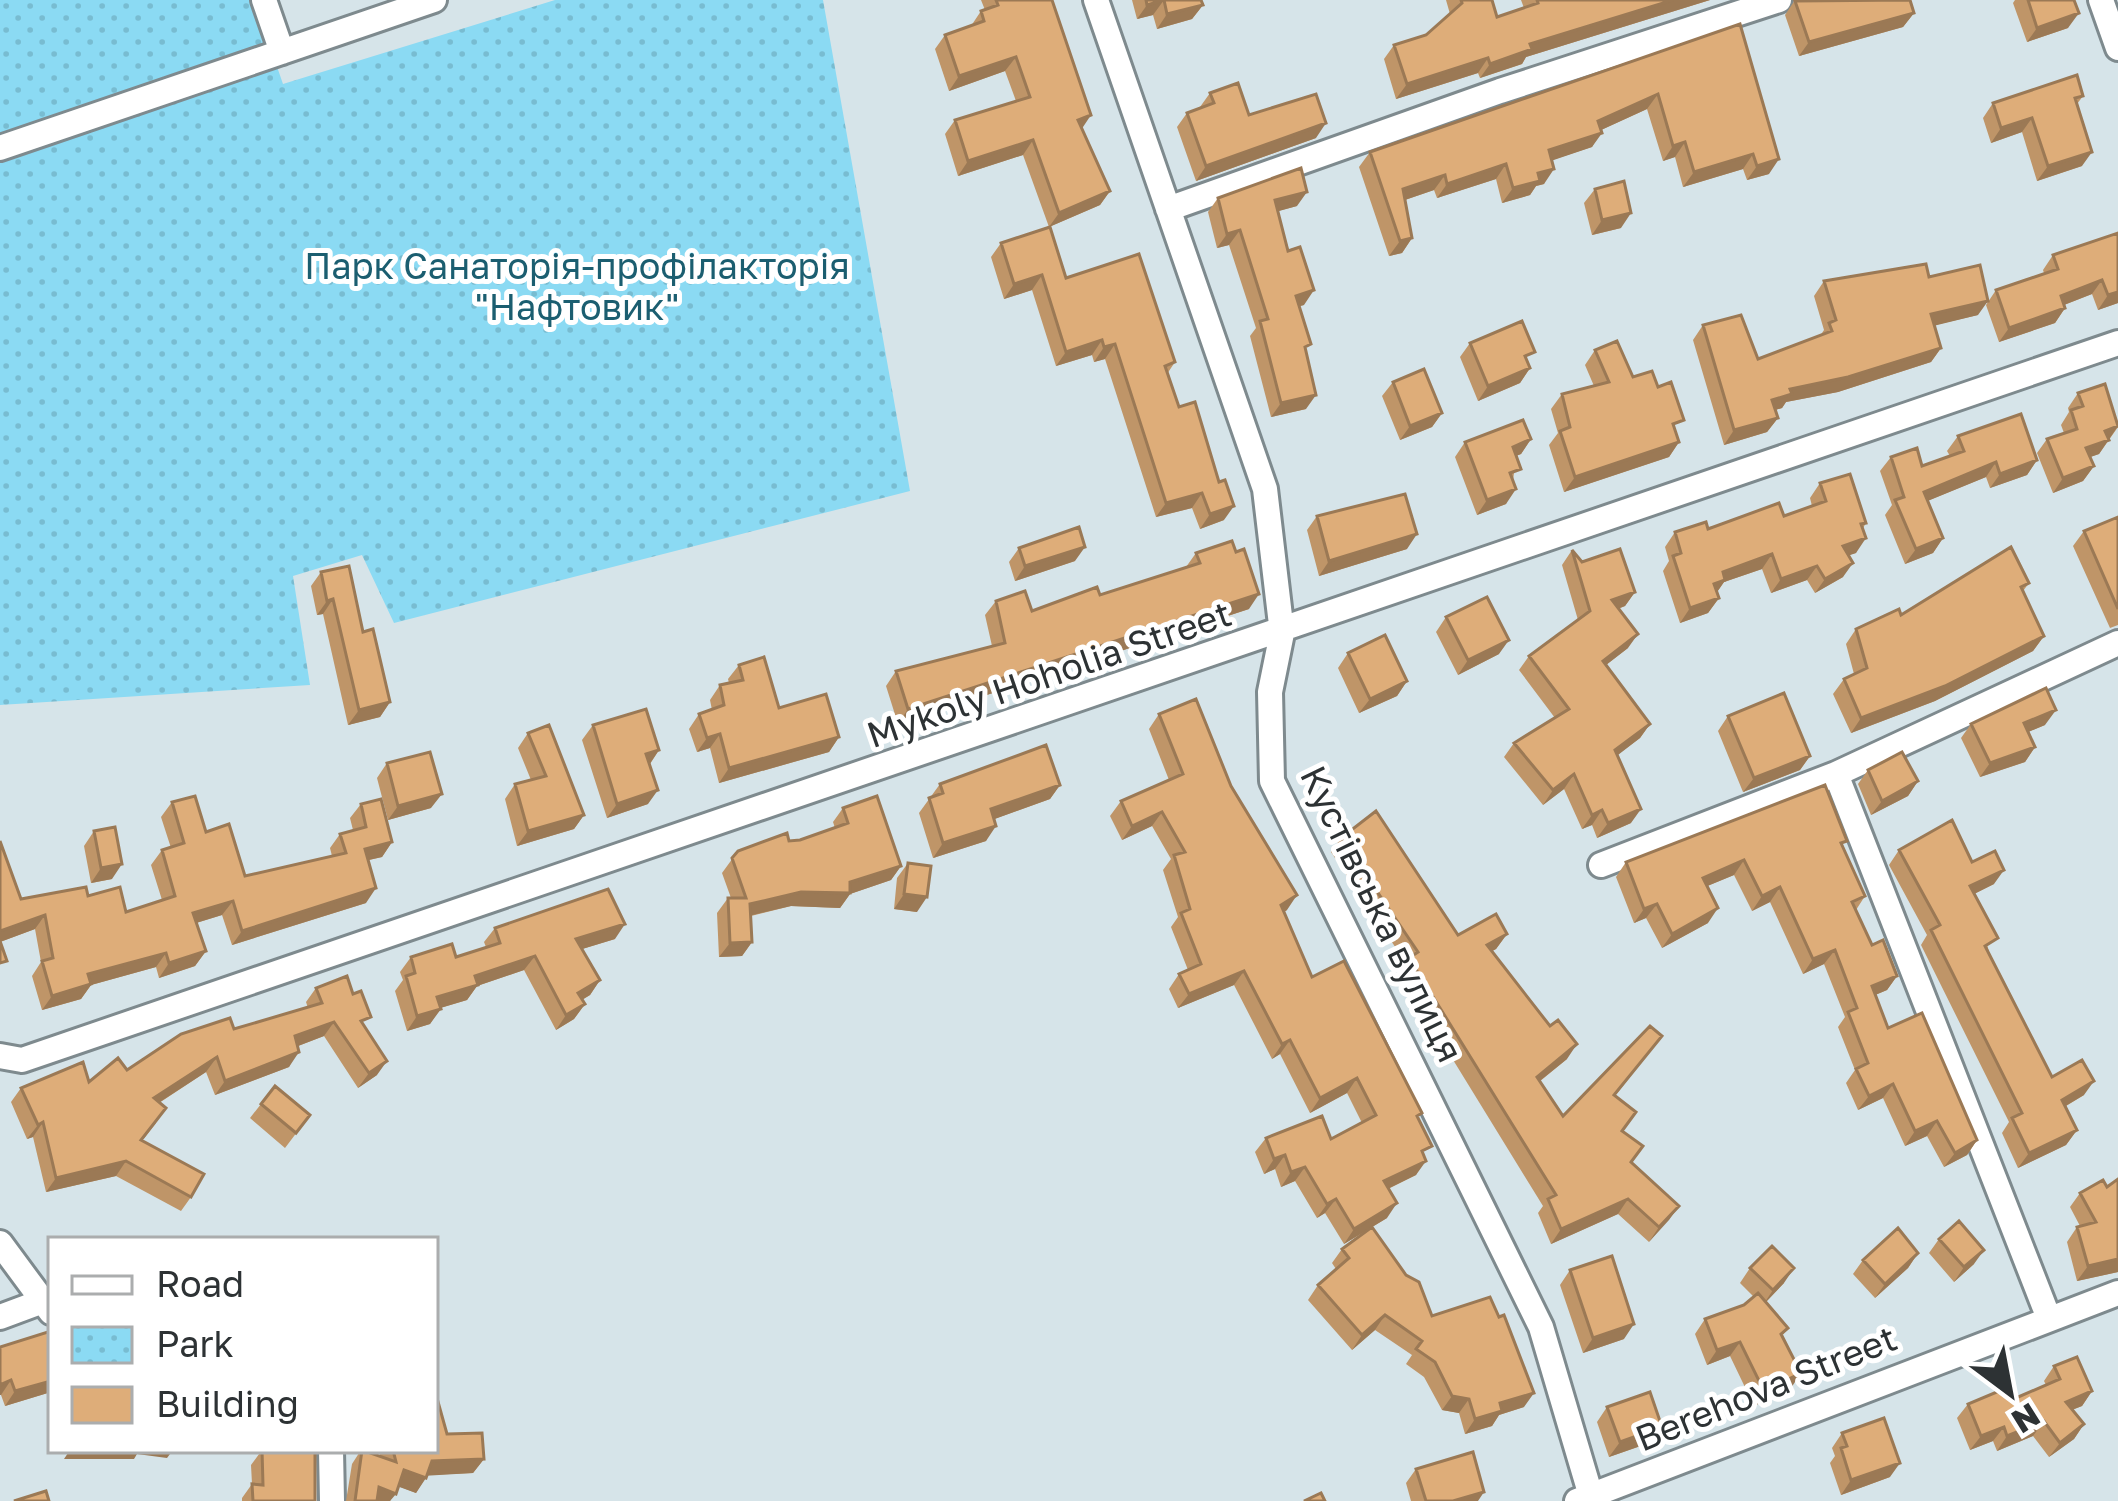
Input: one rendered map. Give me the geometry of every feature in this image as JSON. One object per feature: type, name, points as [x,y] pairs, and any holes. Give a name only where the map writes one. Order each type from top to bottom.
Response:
[{"type":"street","points":[[264,0],[282,52]]},
{"type":"street","points":[[0,148],[434,0]]},
{"type":"street","name":"Кустівська вулиця","points":[[1096,0],[1265,489],[1282,632],[1270,692],[1272,781],[1541,1327],[1584,1498]]},
{"type":"street","points":[[1168,209],[1500,91],[1779,0]]},
{"type":"street","points":[[2101,0],[2118,48]]},
{"type":"street","name":"Mykoly Hoholia Street","points":[[11,1058],[1282,632],[2118,343]]},
{"type":"street","points":[[1601,865],[1836,774],[2118,643]]},
{"type":"street","points":[[1836,774],[2048,1316]]},
{"type":"street","points":[[0,1081],[11,1058]]},
{"type":"street","points":[[0,1243],[47,1307],[0,1317]]},
{"type":"street","name":"Berehova Street","points":[[1584,1498],[2048,1316],[2118,1293]]},
{"type":"street","points":[[332,1453],[332,1501]]},
{"type":"green space","name":"Парк Санаторія-профілакторія \"Нафтовик\"","points":[[0,0],[254,0],[283,84],[555,0],[823,0],[910,491],[394,623],[362,555],[293,576],[310,685],[0,705]]},
{"type":"building","points":[[996,0],[1052,0],[1091,115],[1078,120],[1110,191],[1059,213],[1033,140],[968,161],[955,120],[1030,97],[1016,57],[959,76],[945,35],[984,21],[981,11],[998,5]]},
{"type":"building","points":[[1164,0],[1201,0],[1203,5],[1167,14]]},
{"type":"building","points":[[1461,0],[1492,0],[1497,17],[1537,0],[1673,0],[1530,44],[1532,49],[1490,64],[1488,58],[1407,84],[1394,45],[1426,35]]},
{"type":"building","points":[[1910,0],[1914,13],[1809,42],[1795,1]]},
{"type":"building","points":[[2028,0],[2074,0],[2079,13],[2037,28]]},
{"type":"building","points":[[1740,24],[1779,159],[1757,166],[1753,154],[1694,172],[1685,142],[1673,146],[1658,94],[1598,121],[1602,133],[1549,150],[1554,169],[1538,173],[1540,181],[1513,188],[1506,164],[1447,184],[1445,175],[1403,189],[1412,238],[1400,241],[1370,152]]},
{"type":"building","points":[[2077,75],[2083,96],[2075,98],[2092,152],[2048,166],[2032,118],[2001,128],[1993,103]]},
{"type":"building","points":[[1238,83],[1249,115],[1316,94],[1326,123],[1206,166],[1187,113],[1214,103],[1210,93]]},
{"type":"building","points":[[1301,168],[1307,192],[1275,200],[1288,251],[1300,247],[1314,290],[1296,296],[1311,344],[1305,347],[1316,395],[1281,403],[1260,321],[1268,319],[1240,230],[1227,234],[1218,198]]},
{"type":"building","points":[[1624,181],[1631,213],[1602,220],[1595,189]]},
{"type":"building","points":[[1050,227],[1066,278],[1139,254],[1175,362],[1165,366],[1179,407],[1195,402],[1219,482],[1225,480],[1234,506],[1210,514],[1202,493],[1166,503],[1115,344],[1104,347],[1102,340],[1066,352],[1042,275],[1014,284],[1001,243]]},
{"type":"building","points":[[2118,233],[2118,292],[2108,295],[2102,280],[2061,296],[2065,308],[2009,328],[1996,290],[2058,269],[2053,255]]},
{"type":"building","points":[[1926,264],[1929,277],[1980,265],[1988,301],[1931,314],[1941,348],[1848,377],[1790,389],[1792,394],[1772,400],[1778,418],[1734,430],[1703,325],[1741,315],[1758,359],[1832,331],[1829,323],[1836,320],[1824,281]]},
{"type":"building","points":[[1522,321],[1535,352],[1525,356],[1530,368],[1488,386],[1470,343]]},
{"type":"building","points":[[1617,341],[1633,377],[1652,371],[1658,387],[1671,382],[1684,420],[1673,424],[1679,442],[1575,477],[1560,431],[1570,427],[1562,394],[1609,382],[1595,350]]},
{"type":"building","points":[[1424,369],[1442,413],[1410,426],[1393,382]]},
{"type":"building","points":[[2105,384],[2118,426],[2105,431],[2109,440],[2086,448],[2094,466],[2063,478],[2047,439],[2077,429],[2071,410],[2083,406],[2078,393]]},
{"type":"building","points":[[2021,414],[2037,460],[2000,474],[1996,462],[1924,492],[1943,538],[1916,549],[1895,500],[1904,497],[1891,457],[1917,448],[1922,466],[1964,451],[1958,436]]},
{"type":"building","points":[[1523,420],[1531,439],[1513,447],[1521,469],[1510,473],[1516,489],[1487,500],[1465,442]]},
{"type":"building","points":[[1850,474],[1866,523],[1861,524],[1866,538],[1843,546],[1853,563],[1825,579],[1817,566],[1781,579],[1772,554],[1723,572],[1725,580],[1714,584],[1719,598],[1690,608],[1673,556],[1681,553],[1675,532],[1706,522],[1708,529],[1779,503],[1784,516],[1826,501],[1820,483]]},
{"type":"building","points":[[1405,494],[1417,534],[1329,561],[1317,516]]},
{"type":"building","points":[[2118,517],[2118,609],[2084,531]]},
{"type":"building","points":[[1079,527],[1085,547],[1025,566],[1019,548]]},
{"type":"building","points":[[1232,541],[1236,552],[1244,549],[1259,594],[908,709],[896,671],[1005,643],[996,601],[1025,591],[1032,611],[1097,587],[1100,595],[1200,563],[1196,553]]},
{"type":"building","points":[[2011,547],[2029,583],[2021,587],[2044,636],[1945,686],[1861,718],[1844,679],[1867,668],[1856,629],[1899,609],[1901,615]]},
{"type":"building","points":[[1620,549],[1635,592],[1612,600],[1638,634],[1603,661],[1650,724],[1615,750],[1641,809],[1608,823],[1602,810],[1592,815],[1574,774],[1553,790],[1514,743],[1569,709],[1529,656],[1590,611],[1572,550],[1582,562]]},
{"type":"building","points":[[349,566],[363,632],[373,629],[390,702],[359,710],[333,599],[327,601],[321,572]]},
{"type":"building","points":[[1487,597],[1509,640],[1468,660],[1446,617]]},
{"type":"building","points":[[1385,635],[1407,681],[1370,699],[1348,653]]},
{"type":"building","points":[[764,657],[779,708],[826,694],[839,737],[729,768],[720,734],[707,738],[699,714],[724,705],[720,685],[743,680],[739,665]]},
{"type":"building","points":[[2046,688],[2056,710],[2024,723],[2035,747],[1990,763],[1971,724]]},
{"type":"building","points":[[1784,693],[1810,756],[1754,778],[1728,716]]},
{"type":"building","points":[[1196,699],[1231,786],[1297,895],[1281,905],[1312,977],[1344,961],[1422,1113],[1417,1116],[1432,1146],[1422,1151],[1426,1161],[1384,1181],[1397,1203],[1354,1229],[1336,1199],[1327,1204],[1305,1167],[1291,1172],[1285,1155],[1274,1159],[1266,1138],[1322,1116],[1331,1139],[1376,1115],[1357,1078],[1320,1098],[1290,1040],[1282,1044],[1244,971],[1189,994],[1179,974],[1201,964],[1181,913],[1190,909],[1174,855],[1185,852],[1162,812],[1132,826],[1121,801],[1183,774],[1159,714]]},
{"type":"building","points":[[646,709],[659,750],[646,754],[658,790],[617,804],[593,725]]},
{"type":"building","points":[[549,725],[584,815],[528,831],[515,784],[546,776],[528,733]]},
{"type":"building","points":[[1046,745],[1060,785],[991,809],[996,826],[943,843],[929,798],[943,793],[940,784]]},
{"type":"building","points":[[430,752],[442,794],[398,806],[387,763]]},
{"type":"building","points":[[1902,752],[1918,781],[1882,801],[1868,770]]},
{"type":"building","points":[[1825,785],[1847,841],[1841,843],[1865,896],[1852,902],[1872,945],[1883,940],[1897,976],[1872,986],[1888,1028],[1922,1013],[1977,1140],[1955,1153],[1937,1121],[1915,1131],[1893,1084],[1869,1096],[1856,1069],[1868,1063],[1848,1012],[1857,1008],[1835,950],[1813,959],[1780,887],[1762,896],[1744,860],[1703,878],[1718,908],[1672,934],[1657,904],[1644,909],[1626,862]]},
{"type":"building","points":[[195,796],[206,832],[229,824],[245,876],[346,853],[340,834],[366,827],[361,804],[381,799],[392,842],[365,849],[376,888],[242,931],[233,901],[193,913],[206,951],[169,963],[166,953],[88,974],[91,984],[52,996],[42,961],[53,958],[45,915],[0,931],[0,841],[21,899],[86,887],[88,896],[120,887],[126,912],[175,896],[162,850],[184,843],[172,802]]},
{"type":"building","points":[[877,796],[901,866],[850,882],[850,893],[801,892],[750,904],[752,942],[730,943],[728,898],[746,898],[732,858],[738,851],[787,833],[789,841],[800,840],[848,823],[843,808]]},
{"type":"building","points":[[1376,811],[1458,935],[1496,914],[1507,934],[1487,945],[1550,1026],[1558,1020],[1577,1044],[1537,1077],[1563,1116],[1650,1026],[1662,1036],[1614,1095],[1636,1112],[1622,1131],[1643,1146],[1631,1162],[1679,1206],[1659,1227],[1628,1199],[1561,1229],[1548,1199],[1556,1195],[1409,958],[1418,952],[1341,838]]},
{"type":"building","points":[[1952,820],[1972,862],[1995,851],[2004,870],[1970,886],[1998,938],[1985,946],[2052,1077],[2082,1060],[2094,1081],[2062,1100],[2077,1130],[2029,1153],[2012,1118],[2022,1113],[1931,930],[1940,925],[1899,850]]},
{"type":"building","points":[[115,827],[122,864],[101,868],[94,831]]},
{"type":"building","points":[[908,863],[931,866],[927,897],[904,894]]},
{"type":"building","points":[[608,889],[625,924],[576,939],[600,980],[578,993],[585,1004],[566,1015],[535,956],[475,976],[478,985],[437,997],[441,1009],[417,1016],[406,976],[415,973],[411,957],[452,944],[456,957],[500,943],[495,928]]},
{"type":"building","points":[[347,976],[353,994],[361,991],[371,1017],[361,1021],[387,1061],[369,1073],[334,1022],[295,1036],[299,1052],[225,1081],[217,1057],[154,1098],[166,1108],[141,1140],[204,1174],[191,1197],[126,1161],[56,1178],[43,1122],[38,1125],[21,1088],[83,1062],[89,1082],[118,1058],[127,1070],[181,1034],[230,1018],[234,1029],[322,1003],[316,988]]},
{"type":"building","points":[[275,1086],[310,1115],[296,1133],[261,1104]]},
{"type":"building","points":[[2118,1179],[2118,1259],[2088,1266],[2077,1227],[2096,1222],[2080,1193],[2103,1180],[2107,1187]]},
{"type":"building","points":[[1959,1221],[1984,1250],[1964,1267],[1939,1239]]},
{"type":"building","points":[[1372,1227],[1406,1275],[1419,1282],[1432,1316],[1490,1297],[1499,1317],[1504,1315],[1534,1393],[1500,1403],[1502,1411],[1475,1419],[1469,1399],[1452,1396],[1435,1362],[1416,1349],[1422,1341],[1385,1315],[1362,1335],[1318,1285],[1349,1258],[1342,1249]]},
{"type":"building","points":[[1898,1228],[1918,1253],[1885,1284],[1863,1260]]},
{"type":"building","points":[[1772,1246],[1794,1268],[1773,1290],[1750,1268]]},
{"type":"building","points":[[1612,1256],[1634,1324],[1593,1338],[1570,1270]]},
{"type":"building","points":[[1758,1293],[1788,1328],[1781,1334],[1801,1373],[1764,1391],[1740,1342],[1717,1350],[1705,1319],[1744,1305]]},
{"type":"building","points":[[48,1332],[48,1382],[15,1391],[11,1380],[0,1385],[0,1347]]},
{"type":"building","points":[[2077,1357],[2092,1391],[2066,1402],[2084,1424],[2060,1443],[2044,1421],[2007,1436],[2004,1427],[1981,1436],[1968,1404],[2011,1386],[2016,1398],[2060,1379],[2054,1366]]},
{"type":"building","points":[[1650,1392],[1662,1427],[1620,1442],[1607,1407]]},
{"type":"building","points":[[438,1402],[447,1434],[482,1433],[484,1459],[432,1461],[426,1478],[404,1470],[396,1494],[379,1487],[377,1501],[355,1501],[362,1453],[396,1462],[394,1453],[438,1453]]},
{"type":"building","points":[[1884,1418],[1900,1463],[1851,1480],[1841,1448],[1847,1446],[1842,1433]]},
{"type":"building","points":[[1473,1452],[1484,1492],[1453,1501],[1426,1501],[1416,1469]]},
{"type":"building","points":[[262,1453],[315,1453],[315,1501],[253,1501],[252,1484],[263,1485]]},
{"type":"building","points":[[46,1491],[49,1501],[14,1501]]}]
